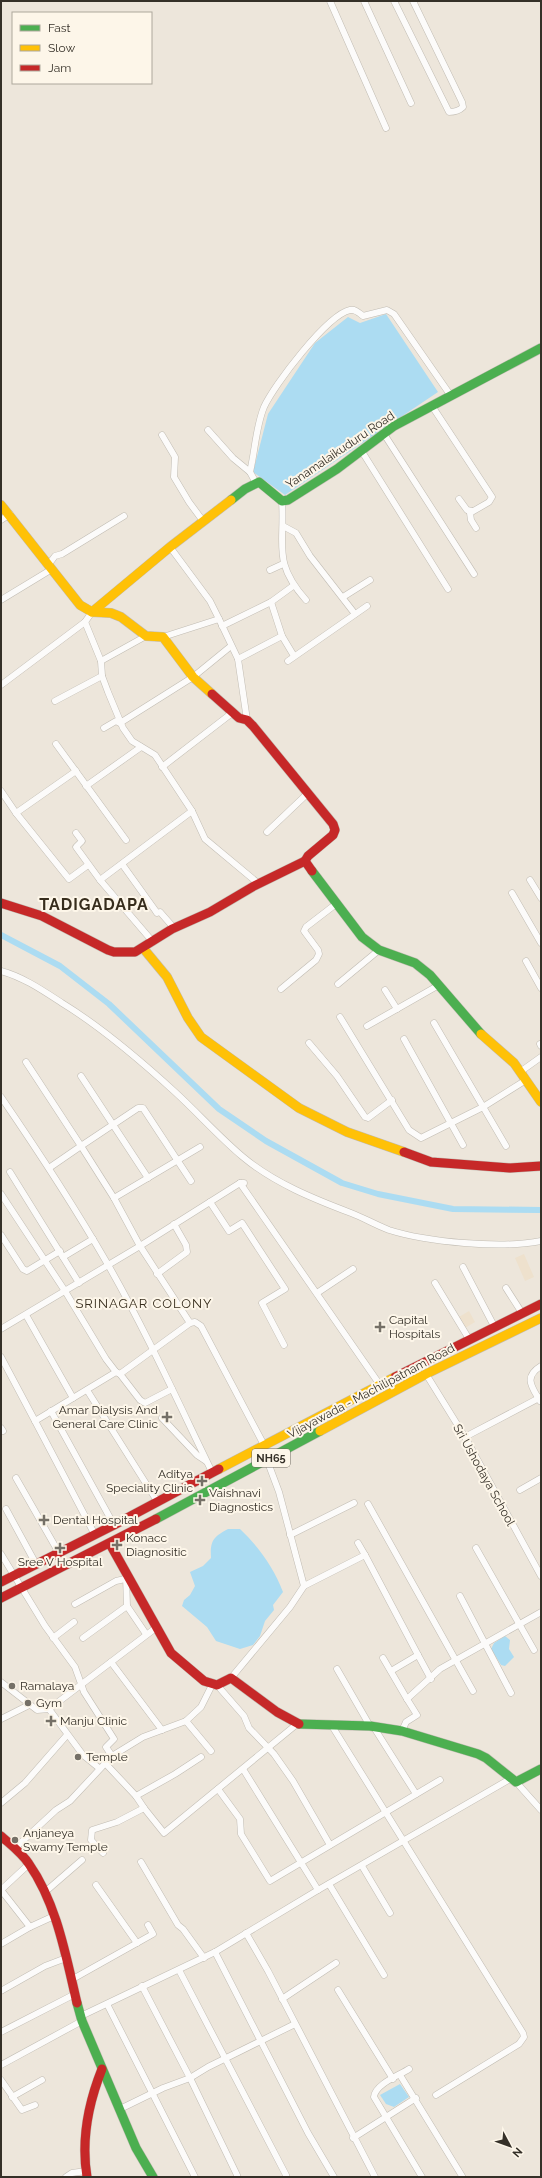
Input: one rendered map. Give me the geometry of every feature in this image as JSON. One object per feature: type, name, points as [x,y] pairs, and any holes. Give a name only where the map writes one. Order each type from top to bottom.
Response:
[{"type":"main road","name":"Yanamalaikuduru Road","points":[[256,483],[263,483],[282,500],[288,500],[302,493],[384,434],[432,406],[541,348]]},
{"type":"main road","points":[[92,612],[203,521],[256,483]]},
{"type":"main road","points":[[1,505],[10,514],[80,605],[92,612],[111,614],[121,617],[146,636],[163,637],[193,677],[232,713],[239,718],[247,720],[333,824],[335,830],[331,838],[308,856],[305,861],[259,884],[210,912],[174,928],[135,952],[114,952],[49,920],[1,903]]},
{"type":"main road","points":[[305,861],[362,937],[379,950],[415,963],[439,985],[480,1034],[504,1054],[520,1072],[541,1102]]},
{"type":"main road","points":[[143,948],[167,977],[188,1018],[201,1037],[299,1108],[347,1132],[431,1162],[510,1168],[541,1166]]},
{"type":"main road","name":"Vijayawada - Machilipatnam Road","points":[[1,1582],[59,1554],[380,1384],[494,1326],[541,1304]]},
{"type":"main road","name":"Vijayawada - Machilipatnam Road","points":[[1,1598],[110,1544],[426,1374],[541,1318]]},
{"type":"main road","points":[[110,1544],[126,1577],[157,1626],[159,1634],[171,1653],[204,1681],[214,1685],[231,1678],[276,1712],[297,1724],[372,1726],[402,1731],[478,1754],[494,1764],[513,1780],[541,1769]]},
{"type":"main road","points":[[1,1836],[15,1848],[29,1864],[45,1892],[54,1916],[66,1958],[81,2019],[136,2148],[153,2177]]},
{"type":"main road","points":[[87,2174],[85,2150],[87,2126],[93,2094],[102,2069]]},
{"type":"street","points":[[330,1],[386,128]]},
{"type":"street","points":[[364,1],[411,103]]},
{"type":"street","points":[[394,1],[446,108],[450,112],[460,110],[463,107],[462,102],[413,1]]},
{"type":"street","points":[[250,472],[264,408],[274,389],[322,328],[348,310],[357,311],[363,316],[387,310],[394,314],[451,396]]},
{"type":"street","points":[[432,406],[492,496],[489,502],[472,511],[469,516],[476,528]]},
{"type":"street","points":[[208,430],[233,458],[250,472],[256,483]]},
{"type":"street","points":[[384,434],[474,574]]},
{"type":"street","points":[[162,435],[175,457],[174,477],[189,502],[203,521]]},
{"type":"street","points":[[361,450],[448,589]]},
{"type":"street","points":[[459,499],[467,510],[472,511]]},
{"type":"street","points":[[282,500],[283,526],[281,551],[283,564],[294,586],[306,600]]},
{"type":"street","points":[[1,520],[10,514]]},
{"type":"street","points":[[1,600],[50,566],[55,556],[62,554],[124,516]]},
{"type":"street","points":[[283,526],[296,533],[310,556],[355,614]]},
{"type":"street","points":[[170,547],[210,601],[238,659],[247,720]]},
{"type":"street","points":[[270,570],[283,564]]},
{"type":"street","points":[[343,597],[370,580]]},
{"type":"street","points":[[222,626],[270,602],[294,586]]},
{"type":"street","points":[[270,602],[282,636],[294,656]]},
{"type":"street","points":[[288,661],[367,606]]},
{"type":"street","points":[[1,685],[85,622],[92,612]]},
{"type":"street","points":[[163,637],[219,619]]},
{"type":"street","points":[[85,622],[101,661],[102,676],[120,723],[132,741],[152,753],[192,811],[209,844],[259,884]]},
{"type":"street","points":[[101,661],[146,636]]},
{"type":"street","points":[[238,659],[282,636]]},
{"type":"street","points":[[104,728],[116,721],[120,723],[193,677],[231,646]]},
{"type":"street","points":[[55,701],[102,676]]},
{"type":"street","points":[[162,767],[232,713]]},
{"type":"street","points":[[56,744],[126,840]]},
{"type":"street","points":[[86,786],[140,747]]},
{"type":"street","points":[[16,813],[76,771]]},
{"type":"street","points":[[1,791],[16,813],[69,879],[88,865]]},
{"type":"street","points":[[267,832],[307,794]]},
{"type":"street","points":[[100,880],[192,811]]},
{"type":"street","points":[[76,834],[82,841],[76,847],[88,865],[153,942]]},
{"type":"street","points":[[122,864],[157,913],[160,912],[174,928]]},
{"type":"street","points":[[530,880],[541,898]]},
{"type":"street","points":[[512,892],[541,944]]},
{"type":"street","points":[[281,989],[316,960],[319,954],[318,950],[304,931],[306,927],[336,904]]},
{"type":"street","points":[[338,984],[379,950]]},
{"type":"street","points":[[526,960],[541,988]]},
{"type":"street","points":[[1,971],[13,974],[79,1013],[152,1070],[243,1157],[264,1172],[320,1202],[359,1216],[387,1229],[448,1241],[498,1243],[541,1241]]},
{"type":"street","points":[[367,1026],[439,985]]},
{"type":"street","points":[[385,990],[397,1010]]},
{"type":"street","points":[[340,1017],[409,1130],[421,1138],[483,1107],[526,1080]]},
{"type":"street","points":[[434,1023],[506,1146]]},
{"type":"street","points":[[404,1039],[463,1145]]},
{"type":"street","points":[[309,1043],[337,1076],[365,1116],[368,1118],[392,1100]]},
{"type":"street","points":[[520,1072],[541,1057]]},
{"type":"street","points":[[26,1062],[114,1198],[157,1274],[190,1323]]},
{"type":"street","points":[[81,1076],[115,1125],[148,1178]]},
{"type":"street","points":[[1,1097],[49,1168],[108,1264],[153,1351],[212,1472]]},
{"type":"street","points":[[49,1168],[115,1125],[138,1108],[143,1108],[191,1181]]},
{"type":"street","points":[[114,1198],[200,1147]]},
{"type":"street","points":[[10,1172],[79,1283]]},
{"type":"street","points":[[1,1329],[242,1183],[380,1384]]},
{"type":"street","points":[[1,1194],[65,1291],[106,1359],[140,1400],[145,1403],[172,1389]]},
{"type":"street","points":[[210,1202],[229,1231],[242,1223],[285,1289],[262,1303],[284,1345]]},
{"type":"street","points":[[157,1274],[187,1252],[186,1245],[174,1224]]},
{"type":"street","points":[[1,1235],[23,1269],[27,1271],[45,1260],[93,1239]]},
{"type":"street","points":[[463,1267],[494,1326]]},
{"type":"street","points":[[317,1292],[352,1269]]},
{"type":"street","points":[[435,1282],[469,1339]]},
{"type":"street","points":[[506,1288],[522,1313]]},
{"type":"street","points":[[26,1315],[73,1398]]},
{"type":"street","points":[[35,1421],[118,1373],[153,1351],[190,1323],[195,1322],[200,1326],[264,1445]]},
{"type":"street","points":[[1,1357],[4,1370],[35,1421],[95,1535]]},
{"type":"street","points":[[465,1437],[540,1399],[530,1383],[530,1378],[533,1371],[541,1366]]},
{"type":"street","name":"Sri Ushodaya School","points":[[426,1374],[465,1437],[541,1576]]},
{"type":"street","points":[[87,1390],[157,1501]]},
{"type":"street","points":[[51,1411],[114,1525]]},
{"type":"street","points":[[162,1418],[193,1451],[206,1461]]},
{"type":"street","points":[[267,1460],[279,1492],[304,1586]]},
{"type":"street","points":[[16,1478],[59,1554]]},
{"type":"street","points":[[520,1490],[541,1478]]},
{"type":"street","points":[[290,1535],[354,1503]]},
{"type":"street","points":[[368,1504],[473,1691]]},
{"type":"street","points":[[6,1509],[36,1564]]},
{"type":"street","points":[[358,1543],[431,1679]]},
{"type":"street","points":[[476,1548],[534,1650]]},
{"type":"street","points":[[1,1554],[20,1588],[53,1638],[75,1667],[84,1692],[114,1739],[106,1747],[112,1756]]},
{"type":"street","points":[[231,1678],[290,1607],[304,1586],[364,1555]]},
{"type":"street","points":[[75,1604],[126,1577],[127,1606],[146,1634]]},
{"type":"street","points":[[460,1596],[511,1694]]},
{"type":"street","points":[[83,1638],[127,1606]]},
{"type":"street","points":[[407,1699],[431,1679],[440,1669],[541,1612]]},
{"type":"street","points":[[53,1638],[74,1622]]},
{"type":"street","points":[[1,1682],[37,1710],[49,1709],[157,1626]]},
{"type":"street","points":[[391,1671],[418,1655]]},
{"type":"street","points":[[383,1658],[417,1715],[406,1722],[402,1731]]},
{"type":"street","points":[[111,1662],[162,1730]]},
{"type":"street","points":[[337,1669],[416,1794]]},
{"type":"street","points":[[15,1848],[50,1815],[74,1797],[99,1768],[112,1756],[143,1737],[186,1721],[200,1707],[214,1685],[244,1716],[249,1728],[269,1748],[293,1781],[330,1845]]},
{"type":"street","points":[[1,1719],[29,1705]]},
{"type":"street","points":[[49,1709],[83,1755],[99,1768]]},
{"type":"street","points":[[186,1721],[211,1751]]},
{"type":"street","points":[[105,1763],[136,1796],[164,1832],[297,1724]]},
{"type":"street","points":[[332,1726],[405,1840],[524,2037],[518,2044],[436,2094]]},
{"type":"street","points":[[1,1803],[25,1783],[67,1735]]},
{"type":"street","points":[[136,1796],[175,1774],[201,1757]]},
{"type":"street","points":[[243,1769],[318,1890]]},
{"type":"street","points":[[218,1789],[240,1819],[241,1834],[270,1881],[440,1780]]},
{"type":"street","points":[[1,2065],[107,2004],[215,1952],[318,1890],[513,1780],[541,1810]]},
{"type":"street","points":[[103,1853],[91,1840],[92,1830],[117,1822],[144,1808]]},
{"type":"street","points":[[45,1892],[82,1860]]},
{"type":"street","points":[[142,1862],[178,1925],[183,1929],[204,1958]]},
{"type":"street","points":[[29,1864],[1,1890],[30,1927]]},
{"type":"street","points":[[362,1866],[390,1913]]},
{"type":"street","points":[[329,1884],[384,1974]]},
{"type":"street","points":[[96,1885],[137,1943]]},
{"type":"street","points":[[1,1944],[30,1927],[54,1916]]},
{"type":"street","points":[[71,1980],[153,1934],[148,1925]]},
{"type":"street","points":[[246,1933],[282,1998],[353,2138],[375,2177]]},
{"type":"street","points":[[215,1952],[308,2133],[334,2177]]},
{"type":"street","points":[[1,1991],[45,1966],[66,1958]]},
{"type":"street","points":[[282,1998],[336,1963]]},
{"type":"street","points":[[179,1970],[286,2175]]},
{"type":"street","points":[[142,1986],[190,2078],[237,2176]]},
{"type":"street","points":[[338,1990],[393,2079]]},
{"type":"street","points":[[1,2032],[75,1994]]},
{"type":"street","points":[[107,2004],[195,2177]]},
{"type":"street","points":[[120,2109],[190,2078],[225,2058],[295,2024]]},
{"type":"street","points":[[409,2069],[380,2086],[374,2093],[374,2097],[422,2177]]},
{"type":"street","points":[[400,2075],[416,2098],[462,2176]]},
{"type":"street","points":[[1,2080],[22,2110],[35,2105]]},
{"type":"street","points":[[12,2097],[42,2080]]},
{"type":"street","points":[[353,2138],[416,2098]]},
{"type":"street","points":[[66,2177],[72,2174],[87,2174]]},
{"type":"shaded area","points":[[524,1254],[534,1277],[525,1281],[515,1258]]},
{"type":"shaded area","points":[[469,1311],[475,1322],[465,1328],[459,1317]]},
{"type":"water","points":[[386,314],[438,392],[285,495],[253,472],[268,414],[315,343],[348,317],[360,323]]},
{"type":"water","points":[[228,1529],[240,1529],[253,1543],[270,1566],[283,1592],[273,1605],[274,1610],[265,1621],[260,1636],[253,1645],[240,1649],[216,1641],[207,1627],[182,1606],[184,1600],[190,1595],[195,1586],[190,1572],[203,1566],[211,1558],[212,1543],[216,1537]]},
{"type":"water","points":[[505,1636],[510,1640],[509,1649],[514,1657],[505,1666],[501,1665],[491,1649],[494,1643]]},
{"type":"water","points":[[400,2084],[409,2097],[394,2107],[386,2104],[380,2095]]},
{"type":"waterway","points":[[1,935],[60,966],[109,1004],[219,1109],[266,1141],[342,1183],[378,1194],[453,1209],[541,1210]]},
{"type":"traffic: fast","points":[[231,500],[245,489],[259,482],[282,501],[288,500],[337,469],[394,426],[541,348]]},
{"type":"traffic: fast","points":[[312,871],[362,937],[379,950],[415,963],[430,975],[481,1034]]},
{"type":"traffic: fast","points":[[156,1519],[320,1431]]},
{"type":"traffic: fast","points":[[299,1724],[370,1726],[402,1731],[478,1754],[486,1758],[516,1782],[541,1769]]},
{"type":"traffic: fast","points":[[77,2003],[82,2021],[136,2148],[153,2177]]},
{"type":"traffic: slow","points":[[92,612],[170,547],[231,500]]},
{"type":"traffic: slow","points":[[1,505],[80,605],[92,612],[111,613],[121,617],[146,636],[163,637],[193,677],[212,694]]},
{"type":"traffic: slow","points":[[143,948],[167,977],[188,1018],[201,1037],[299,1108],[347,1132],[404,1152]]},
{"type":"traffic: slow","points":[[481,1034],[514,1063],[541,1102]]},
{"type":"traffic: slow","points":[[320,1431],[426,1374],[541,1318]]},
{"type":"traffic: slow","points":[[219,1469],[395,1377]]},
{"type":"traffic: jam","points":[[212,694],[239,718],[247,720],[253,726],[333,824],[335,830],[333,835],[308,856],[305,861],[312,871]]},
{"type":"traffic: jam","points":[[1,903],[42,916],[108,950],[114,952],[135,952],[172,929],[210,912],[254,886],[305,861]]},
{"type":"traffic: jam","points":[[404,1152],[431,1162],[510,1168],[541,1166]]},
{"type":"traffic: jam","points":[[395,1377],[541,1304]]},
{"type":"traffic: jam","points":[[1,1582],[114,1525],[219,1469]]},
{"type":"traffic: jam","points":[[1,1598],[156,1519]]},
{"type":"traffic: jam","points":[[110,1544],[171,1653],[204,1681],[217,1685],[231,1678],[277,1712],[299,1724]]},
{"type":"traffic: jam","points":[[1,1836],[26,1860],[47,1896],[54,1913],[77,2003]]},
{"type":"traffic: jam","points":[[87,2177],[85,2163],[85,2136],[93,2095],[102,2069]]},
{"type":"place","name":"Capital Hospitals","points":[[380,1327]]},
{"type":"place","name":"Amar Dialysis And General Care Clinic","points":[[167,1417]]},
{"type":"place","name":"Aditya Speciality Clinic","points":[[202,1481]]},
{"type":"place","name":"Vaishnavi Diagnostics","points":[[200,1500]]},
{"type":"place","name":"Dental Hospital","points":[[44,1520]]},
{"type":"place","name":"Konacc Diagnositic","points":[[117,1545]]},
{"type":"place","name":"Sree V Hospital","points":[[60,1548]]},
{"type":"place","name":"Ramalaya","points":[[12,1686]]},
{"type":"place","name":"Gym","points":[[28,1703]]},
{"type":"place","name":"Manju Clinic","points":[[51,1721]]},
{"type":"place","name":"Temple","points":[[78,1757]]},
{"type":"place","name":"Anjaneya Swamy Temple","points":[[15,1840]]},
{"type":"district","name":"TADIGADAPA","points":[[94,904]]},
{"type":"district","name":"SRINAGAR COLONY","points":[[144,1303]]}]
